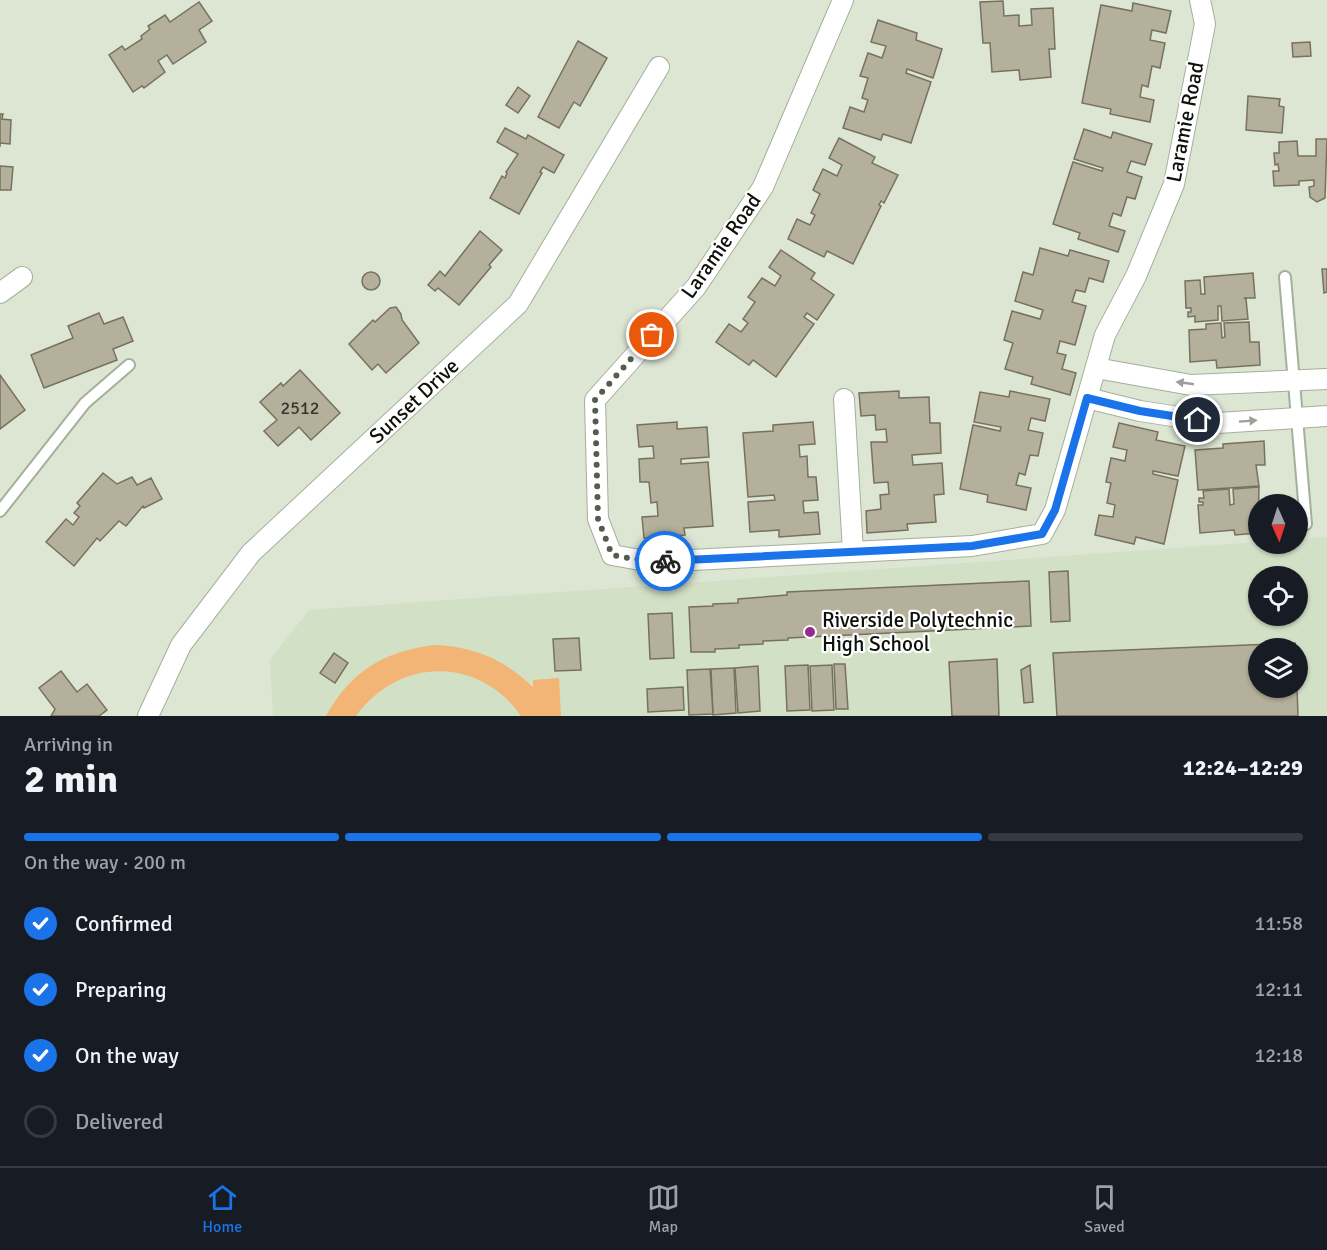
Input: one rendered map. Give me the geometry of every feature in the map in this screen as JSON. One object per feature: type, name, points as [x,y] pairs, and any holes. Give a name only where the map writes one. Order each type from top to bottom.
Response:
[{"type":"street","name":"Laramie Road","points":[[843,0],[763,187],[696,286],[595,400],[598,519],[612,555],[651,562],[972,546],[1042,534],[1055,510],[1105,335],[1136,276],[1174,184],[1205,24],[1200,0]]},
{"type":"street","name":"Sunset Drive","points":[[148,716],[181,645],[251,553],[518,304],[659,67]]},
{"type":"street","points":[[0,293],[22,277]]},
{"type":"street","points":[[1096,368],[1191,385],[1327,380]]},
{"type":"street","points":[[1087,398],[1140,411],[1218,423],[1327,416]]},
{"type":"street","points":[[844,399],[853,552]]},
{"type":"lane","points":[[1286,277],[1303,494]]},
{"type":"lane","points":[[0,511],[85,403],[129,365]]},
{"type":"shaded area","name":"Riverside Polytechnic High School","points":[[1327,537],[1327,716],[273,716],[270,660],[309,610],[1248,543],[1248,554],[1308,554],[1308,538]]},
{"type":"shaded area","points":[[433,645],[461,648],[487,656],[511,669],[533,687],[533,680],[559,678],[561,716],[521,716],[504,696],[484,682],[462,674],[439,671],[416,674],[394,683],[374,697],[356,716],[326,716],[346,687],[370,666],[399,653]]},
{"type":"building","points":[[1003,1],[1004,16],[1019,15],[1019,26],[1032,25],[1031,9],[1053,8],[1055,49],[1049,49],[1051,77],[1020,80],[1019,70],[992,72],[990,43],[983,43],[980,2]]},
{"type":"building","points":[[199,2],[212,21],[199,30],[206,42],[173,64],[167,55],[158,61],[165,72],[144,88],[142,86],[133,92],[109,55],[122,46],[125,50],[142,39],[141,36],[150,29],[148,26],[165,15],[170,22]]},
{"type":"building","points":[[1133,3],[1171,11],[1166,33],[1152,30],[1150,40],[1165,43],[1160,68],[1152,66],[1148,87],[1142,85],[1140,97],[1154,100],[1150,122],[1110,114],[1111,109],[1082,103],[1101,5],[1132,11]]},
{"type":"building","points":[[878,20],[917,33],[916,40],[942,49],[933,78],[907,69],[906,73],[931,82],[911,143],[883,134],[881,140],[843,128],[850,107],[864,112],[868,100],[862,98],[868,78],[860,76],[868,53],[882,58],[886,46],[871,42]]},
{"type":"building","points":[[578,41],[607,58],[580,106],[574,102],[559,128],[538,117]]},
{"type":"building","points":[[1310,42],[1311,56],[1293,57],[1292,43]]},
{"type":"building","points":[[518,87],[530,96],[518,113],[506,105]]},
{"type":"building","points":[[1248,96],[1280,99],[1279,106],[1284,107],[1282,133],[1246,130]]},
{"type":"building","points":[[0,114],[3,114],[2,119],[11,120],[10,144],[0,143]]},
{"type":"building","points":[[505,128],[526,139],[528,135],[564,155],[554,173],[543,167],[540,172],[542,173],[519,214],[490,198],[502,176],[505,178],[506,172],[518,154],[497,142]]},
{"type":"building","points":[[1084,129],[1111,138],[1113,132],[1152,144],[1145,165],[1131,161],[1127,172],[1142,177],[1135,199],[1127,197],[1121,216],[1113,213],[1109,226],[1125,231],[1118,252],[1078,239],[1080,233],[1053,224],[1073,162],[1102,171],[1103,168],[1074,159]]},
{"type":"building","points":[[839,138],[875,157],[872,163],[898,175],[884,203],[881,201],[879,205],[881,206],[853,264],[827,251],[824,257],[788,239],[797,219],[810,225],[815,215],[811,213],[820,194],[813,190],[823,169],[837,176],[842,165],[829,158]]},
{"type":"building","points":[[1316,139],[1327,139],[1325,198],[1317,202],[1310,197],[1309,187],[1314,186],[1314,180],[1299,181],[1299,185],[1274,186],[1273,171],[1279,171],[1278,164],[1275,165],[1274,153],[1279,153],[1279,142],[1297,141],[1298,156],[1316,156]]},
{"type":"building","points":[[0,166],[13,167],[11,190],[0,190]]},
{"type":"building","points":[[480,231],[502,250],[489,265],[491,267],[459,305],[438,288],[435,291],[428,285],[440,271],[445,276]]},
{"type":"building","points":[[1040,248],[1068,256],[1070,250],[1109,261],[1103,282],[1089,278],[1085,292],[1076,290],[1072,302],[1086,306],[1075,345],[1060,341],[1057,353],[1066,355],[1062,369],[1076,373],[1070,395],[1031,384],[1033,377],[1005,369],[1013,343],[1004,340],[1012,311],[1040,319],[1043,310],[1015,301],[1023,272],[1033,275]]},
{"type":"building","points":[[781,250],[815,273],[811,279],[834,295],[817,320],[807,313],[804,317],[814,324],[776,377],[753,360],[749,365],[716,342],[729,324],[741,332],[748,323],[743,319],[755,302],[748,297],[762,278],[775,286],[781,276],[769,267]]},
{"type":"building","points":[[1322,269],[1327,269],[1327,292],[1324,293]]},
{"type":"building","points":[[371,272],[377,275],[380,281],[377,287],[371,290],[365,287],[362,281],[365,275]]},
{"type":"building","points":[[1253,273],[1255,298],[1244,298],[1248,319],[1222,321],[1221,306],[1218,306],[1218,320],[1195,322],[1195,316],[1188,317],[1191,308],[1186,308],[1185,281],[1200,280],[1201,294],[1205,294],[1204,277]]},
{"type":"building","points":[[396,307],[402,320],[419,343],[386,373],[378,364],[372,370],[349,344],[373,320],[375,322],[390,308]]},
{"type":"building","points":[[99,313],[104,324],[123,317],[133,341],[113,349],[117,360],[44,388],[31,355],[73,338],[68,326]]},
{"type":"building","points":[[1249,322],[1250,342],[1259,342],[1260,365],[1217,368],[1216,360],[1190,362],[1189,330],[1206,329],[1206,324],[1221,323],[1222,338],[1225,337],[1224,323]]},
{"type":"building","points":[[300,370],[340,413],[311,440],[299,427],[278,446],[264,431],[277,420],[260,402],[281,383],[283,386]]},
{"type":"building","points":[[0,375],[25,410],[0,429]]},
{"type":"building","points":[[899,391],[899,398],[929,397],[930,423],[940,423],[941,453],[912,455],[913,465],[942,463],[944,494],[934,495],[936,522],[907,524],[908,530],[867,533],[866,511],[881,509],[880,495],[889,494],[888,482],[874,483],[871,442],[887,442],[886,429],[876,430],[875,415],[861,416],[859,393]]},
{"type":"building","points":[[1010,391],[1050,399],[1045,421],[1031,418],[1028,430],[1043,433],[1038,456],[1030,455],[1025,475],[1019,473],[1016,485],[1031,488],[1026,510],[987,502],[988,495],[960,489],[973,425],[1000,431],[1001,427],[974,422],[980,392],[1009,397]]},
{"type":"building","points":[[677,422],[677,429],[707,427],[709,457],[681,459],[681,464],[708,462],[713,526],[684,528],[685,535],[644,538],[642,517],[658,516],[657,502],[651,503],[649,482],[640,482],[639,459],[654,458],[653,446],[639,447],[637,425]]},
{"type":"building","points":[[813,422],[815,444],[799,445],[800,457],[807,456],[808,477],[816,477],[818,500],[803,501],[804,513],[818,512],[820,534],[779,537],[779,530],[750,532],[748,502],[775,500],[774,495],[748,497],[743,433],[773,431],[773,425]]},
{"type":"building","points":[[1119,423],[1158,432],[1156,440],[1185,446],[1178,476],[1153,471],[1153,474],[1178,480],[1164,544],[1136,537],[1134,544],[1095,535],[1099,515],[1113,517],[1115,505],[1107,503],[1111,483],[1106,482],[1111,458],[1125,461],[1127,450],[1113,447]]},
{"type":"building","points":[[1264,441],[1265,465],[1256,465],[1259,486],[1198,490],[1195,450],[1223,448],[1223,444]]},
{"type":"building","points":[[103,473],[117,484],[132,477],[137,485],[151,478],[162,499],[144,508],[143,506],[126,526],[119,521],[100,541],[97,538],[74,566],[46,542],[66,519],[73,525],[79,517],[74,513],[80,506],[77,503]]},
{"type":"building","points":[[1259,487],[1259,494],[1248,494],[1248,534],[1235,535],[1234,530],[1200,533],[1198,505],[1203,505],[1203,502],[1199,502],[1199,498],[1204,498],[1203,491],[1229,489],[1230,505],[1234,504],[1233,489]]},
{"type":"building","points":[[1068,571],[1070,621],[1051,622],[1049,572]]},
{"type":"building","points":[[1029,581],[1031,626],[788,638],[788,640],[763,641],[763,644],[739,645],[739,648],[715,649],[715,652],[691,652],[689,607],[738,603],[738,599],[787,595],[787,592]]},
{"type":"building","points":[[672,613],[674,658],[650,659],[648,614]]},
{"type":"building","points":[[579,638],[581,670],[555,671],[553,639]]},
{"type":"building","points":[[1248,645],[1248,698],[1297,698],[1298,716],[1057,716],[1053,653]]},
{"type":"building","points":[[334,653],[348,663],[335,683],[320,673]]},
{"type":"building","points":[[997,659],[999,716],[952,716],[949,662]]},
{"type":"building","points":[[834,664],[845,664],[848,709],[836,709]]},
{"type":"building","points":[[808,665],[810,710],[787,711],[785,666]]},
{"type":"building","points":[[832,665],[834,710],[812,711],[810,666]]},
{"type":"building","points":[[1030,665],[1033,702],[1024,703],[1021,670]]},
{"type":"building","points":[[758,666],[760,711],[738,713],[735,668]]},
{"type":"building","points":[[734,668],[736,713],[713,715],[711,669]]},
{"type":"building","points":[[710,669],[713,714],[689,715],[687,670]]},
{"type":"building","points":[[61,671],[77,692],[87,684],[107,710],[99,716],[51,716],[55,709],[39,688]]},
{"type":"building","points":[[683,687],[684,710],[648,712],[647,689]]},
{"type":"way so far","points":[[652,335],[595,400],[598,519],[612,555],[651,562],[665,561]]},
{"type":"place","name":"Riverside Polytechnic High School","points":[[810,632]]},
{"type":"route","points":[[665,561],[972,546],[1042,534],[1055,510],[1087,398],[1140,411],[1198,420]]}]
